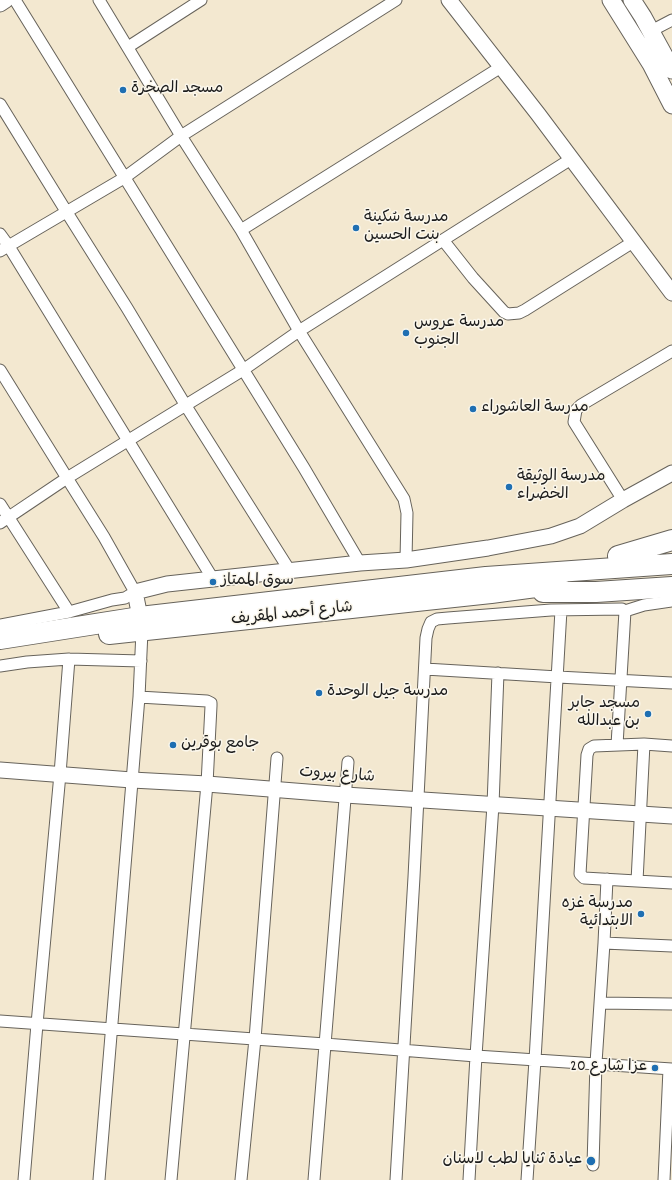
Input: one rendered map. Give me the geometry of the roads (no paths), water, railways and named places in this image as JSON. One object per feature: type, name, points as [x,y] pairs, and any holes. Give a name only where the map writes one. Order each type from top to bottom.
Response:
[{"type":"highway","points":[[618,556],[672,540]]},
{"type":"highway","points":[[488,585],[517,569],[672,550]]},
{"type":"highway","points":[[584,576],[672,564]]},
{"type":"highway","points":[[584,576],[672,576]]},
{"type":"highway","name":"شارع أحمد المقريف","points":[[0,639],[488,585],[560,584],[584,576]]},
{"type":"highway","points":[[488,585],[596,592],[672,587]]},
{"type":"highway","name":"شارع أحمد المقريف","points":[[0,651],[104,635],[141,624]]},
{"type":"main road","points":[[611,0],[651,64],[672,105]]},
{"type":"main road","points":[[632,0],[672,70]]},
{"type":"street","points":[[0,4],[6,0]]},
{"type":"street","points":[[15,0],[304,468],[360,563]]},
{"type":"street","points":[[99,0],[181,136],[241,230],[299,331],[404,499],[407,513],[406,560]]},
{"type":"street","points":[[128,47],[201,0]]},
{"type":"street","points":[[4,248],[124,178],[181,136],[396,0]]},
{"type":"street","points":[[449,0],[672,293]]},
{"type":"street","points":[[651,31],[672,20]]},
{"type":"street","points":[[241,230],[500,67]]},
{"type":"street","points":[[0,104],[186,406],[290,571]]},
{"type":"street","points":[[4,520],[66,478],[243,370],[299,331],[571,159]]},
{"type":"street","points":[[0,234],[4,248],[128,441],[213,579]]},
{"type":"street","points":[[443,240],[473,278],[504,312],[508,314],[519,313],[525,310],[633,242]]},
{"type":"street","points":[[623,500],[574,422],[576,410],[581,405],[672,351]]},
{"type":"street","points":[[0,370],[104,537],[135,592],[141,624],[139,697],[110,1029],[99,1180]]},
{"type":"street","points":[[0,626],[69,612],[112,600],[125,598],[135,592],[167,584],[360,563],[406,560],[488,548],[551,536],[580,526],[672,473]]},
{"type":"street","points":[[0,504],[4,520],[69,612]]},
{"type":"street","points":[[396,1180],[414,878],[426,638],[431,622],[436,619],[561,610],[622,608],[625,611],[644,605],[672,601]]},
{"type":"street","points":[[527,1180],[561,610]]},
{"type":"street","points":[[617,745],[625,611]]},
{"type":"street","points":[[0,666],[69,658],[141,661]]},
{"type":"street","points":[[24,1180],[69,658]]},
{"type":"street","points":[[425,669],[672,683]]},
{"type":"street","points":[[469,1180],[493,805],[498,673]]},
{"type":"street","points":[[139,697],[207,701],[211,703],[207,784],[171,1180]]},
{"type":"street","points":[[637,881],[644,744]]},
{"type":"street","points":[[672,746],[644,744],[594,746],[589,749],[587,755],[580,874],[584,878],[672,882]]},
{"type":"street","points":[[241,1180],[255,1039],[277,758]]},
{"type":"street","points":[[314,1180],[348,762]]},
{"type":"street","name":"شارع بيروت","points":[[0,770],[418,800],[672,816]]},
{"type":"street","points":[[592,1165],[606,879]]},
{"type":"street","points":[[604,943],[672,946]]},
{"type":"street","points":[[600,1002],[672,1004]]},
{"type":"street","points":[[0,1021],[670,1069],[669,1134],[664,1180]]},
{"type":"place","name":"مسجد الصخرة","points":[[123,90]]},
{"type":"place","name":"مدرسة سُكينة بنت الحسين","points":[[356,228]]},
{"type":"place","name":"مدرسة عروس الجنوب","points":[[406,333]]},
{"type":"place","name":"مدرسة العاشوراء","points":[[473,409]]},
{"type":"place","name":"مدرسة الوثيقة الخضراء","points":[[509,487]]},
{"type":"place","name":"سوق الممتاز","points":[[213,582]]},
{"type":"place","name":"مدرسة جيل الوحدة","points":[[319,693]]},
{"type":"place","name":"مسجد جابر بن عبدالله","points":[[648,714]]},
{"type":"place","name":"جامع بوقرين","points":[[173,745]]},
{"type":"place","name":"مدرسة غزه الابتدائية","points":[[641,914]]},
{"type":"place","name":"عزا شارع 20","points":[[655,1068]]},
{"type":"place","name":"عيادة ثنايا لطب لاسنان","points":[[591,1161]]}]
